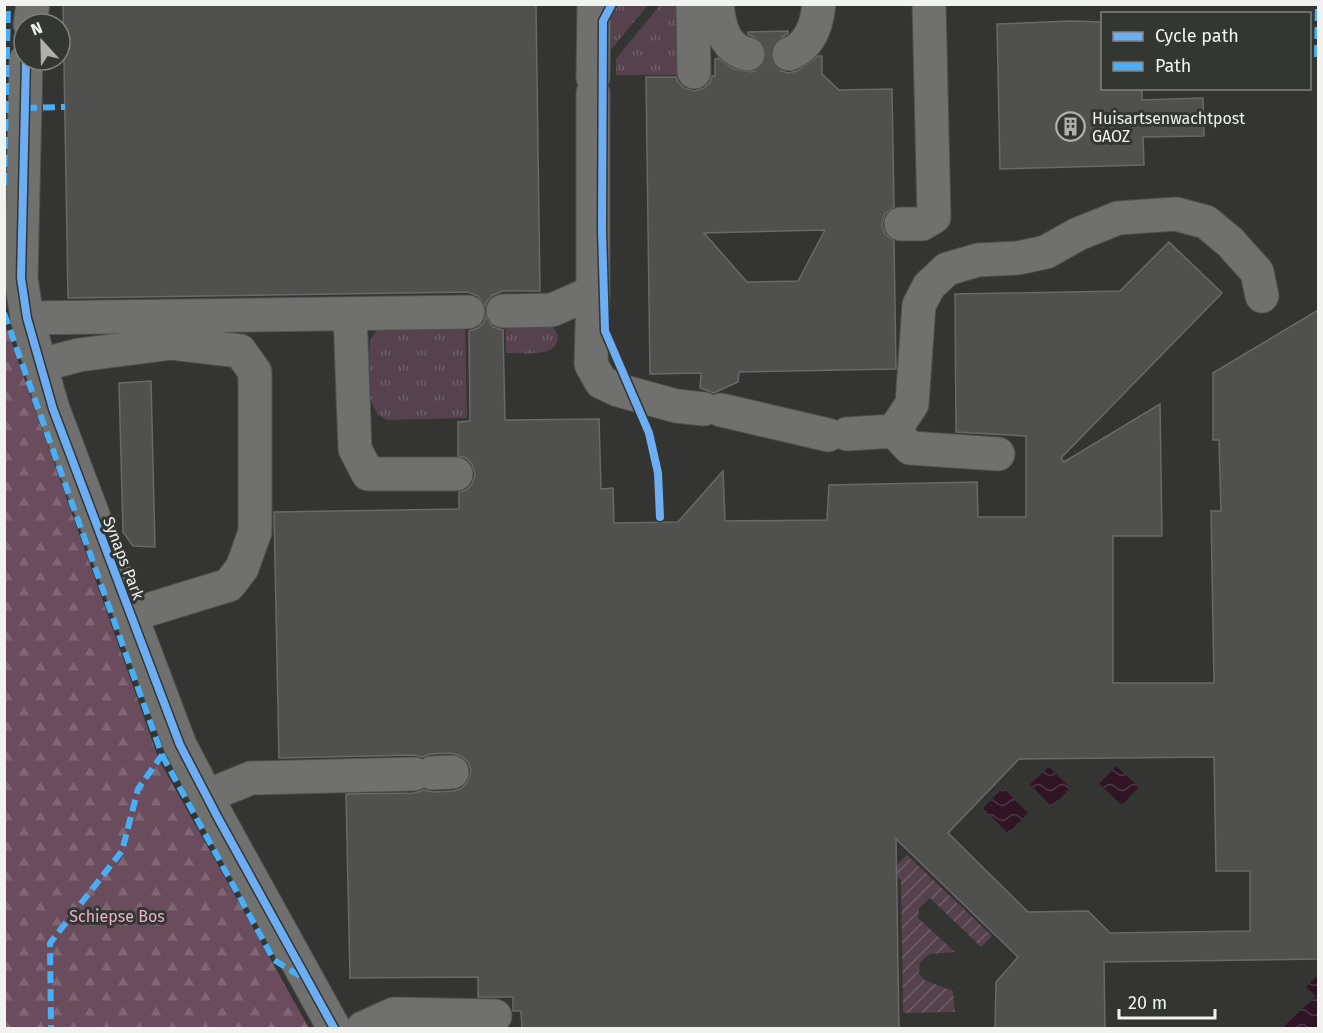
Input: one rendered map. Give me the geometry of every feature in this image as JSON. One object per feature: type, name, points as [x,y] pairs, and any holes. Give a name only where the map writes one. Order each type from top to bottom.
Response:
[{"type":"street","points":[[594,4],[591,364],[601,382],[618,390],[676,406],[713,409],[838,435],[894,431]]},
{"type":"street","points":[[693,4],[694,72]]},
{"type":"street","points":[[717,4],[718,24],[730,45],[740,53],[748,54]]},
{"type":"street","points":[[789,54],[798,51],[809,40],[818,18],[819,4]]},
{"type":"street","points":[[901,225],[922,224],[934,217],[929,4]]},
{"type":"street","name":"Synaps Park","points":[[26,72],[21,278],[27,318],[53,409],[180,745],[334,1029]]},
{"type":"street","points":[[894,431],[912,404],[919,305],[929,286],[947,269],[978,260],[1018,258],[1047,252],[1078,234],[1118,218],[1176,214],[1206,222],[1230,242],[1257,272],[1262,296]]},
{"type":"street","points":[[503,311],[552,310],[593,292]]},
{"type":"street","points":[[27,318],[468,312]]},
{"type":"street","points":[[350,314],[355,449],[369,474],[456,474]]},
{"type":"street","points":[[41,365],[79,354],[172,343],[240,351],[255,372],[255,532],[242,568],[229,585],[131,615]]},
{"type":"street","points":[[894,431],[910,448],[998,454]]},
{"type":"street","points":[[207,796],[251,778],[432,773]]},
{"type":"street","points":[[363,1029],[394,1014],[495,1016]]},
{"type":"green space","points":[[617,5],[648,5],[608,53],[609,17]]},
{"type":"green space","points":[[660,5],[681,5],[681,75],[616,75],[616,59]]},
{"type":"green space","points":[[546,322],[557,333],[558,338],[554,347],[535,353],[506,353],[505,323]]},
{"type":"green space","name":"Schiepse Bos","points":[[5,324],[159,760],[309,1028],[5,1028]]},
{"type":"green space","points":[[388,325],[465,325],[467,418],[387,420],[378,415],[371,402],[370,341],[376,331]]},
{"type":"green space","points":[[907,855],[992,936],[981,947],[930,898],[919,908],[918,918],[955,952],[930,954],[920,962],[919,973],[924,980],[953,991],[955,1012],[903,1013],[901,880],[891,871]]},
{"type":"water","points":[[1116,766],[1139,787],[1122,805],[1099,784]]},
{"type":"water","points":[[1049,767],[1070,788],[1052,807],[1030,784]]},
{"type":"water","points":[[1003,788],[1028,813],[1008,833],[983,808]]},
{"type":"water","points":[[1318,975],[1318,1028],[1282,1028],[1316,996],[1306,987]]},
{"type":"building","points":[[63,4],[536,4],[540,291],[503,291],[493,295],[485,307],[478,296],[468,292],[68,298],[64,72],[72,72],[72,12],[63,12]]},
{"type":"building","name":"Huisartsenwachtpost GAOZ","points":[[1101,22],[1101,90],[1142,90],[1142,100],[1203,98],[1204,136],[1143,137],[1144,165],[1000,169],[997,24]]},
{"type":"building","points":[[788,31],[774,43],[770,52],[772,62],[779,70],[788,73],[797,71],[818,56],[822,56],[822,74],[839,90],[892,89],[894,207],[885,214],[882,225],[885,234],[894,241],[896,369],[739,372],[738,382],[714,393],[700,388],[701,373],[650,374],[646,77],[676,77],[684,88],[695,91],[704,88],[712,76],[715,76],[715,59],[718,58],[734,69],[752,72],[761,68],[766,59],[766,51],[762,41],[748,32]],"holes":[[[825,230],[798,281],[747,282],[704,233]]]},
{"type":"building","points":[[1169,242],[1222,293],[1061,458],[1064,462],[1160,404],[1162,536],[1113,536],[1113,683],[1214,683],[1211,511],[1221,511],[1219,440],[1213,440],[1213,373],[1318,310],[1318,959],[1104,962],[1105,1029],[995,1029],[996,982],[1018,957],[896,839],[899,1029],[522,1029],[521,1011],[513,1011],[513,997],[478,997],[478,977],[350,978],[346,794],[414,793],[424,790],[454,791],[462,788],[468,781],[471,770],[468,762],[461,756],[451,753],[422,757],[414,755],[279,758],[274,512],[459,509],[459,492],[466,490],[472,484],[475,475],[472,464],[466,458],[458,456],[458,422],[470,421],[469,331],[478,328],[486,316],[493,327],[503,330],[505,420],[599,419],[601,489],[613,488],[614,523],[678,522],[723,471],[725,521],[827,520],[829,485],[977,482],[978,517],[1026,517],[1026,436],[956,432],[955,294],[1120,291]],"holes":[[[1214,757],[1216,871],[1250,871],[1250,931],[1110,933],[1088,911],[1028,912],[948,833],[1019,759]]]},
{"type":"building","points":[[151,381],[155,547],[133,546],[123,532],[119,383]]},
{"type":"tunnel","points":[[748,54],[789,54]]},
{"type":"marked path","points":[[4,185],[8,4]]},
{"type":"marked path","points":[[1317,57],[1318,4]]},
{"type":"marked path","points":[[25,108],[65,107]]},
{"type":"marked path","points":[[4,313],[162,755],[138,789],[122,851],[50,943],[51,1028]]},
{"type":"marked path","points":[[162,755],[274,960],[305,979]]},
{"type":"cycle path","points":[[612,4],[603,21],[602,231],[605,331],[649,433],[658,473],[660,517]]},
{"type":"cycle path","points":[[26,72],[21,278],[27,318],[53,409],[180,745],[334,1028]]},
{"type":"place","name":"Huisartsenwachtpost GAOZ","points":[[1071,127]]}]
